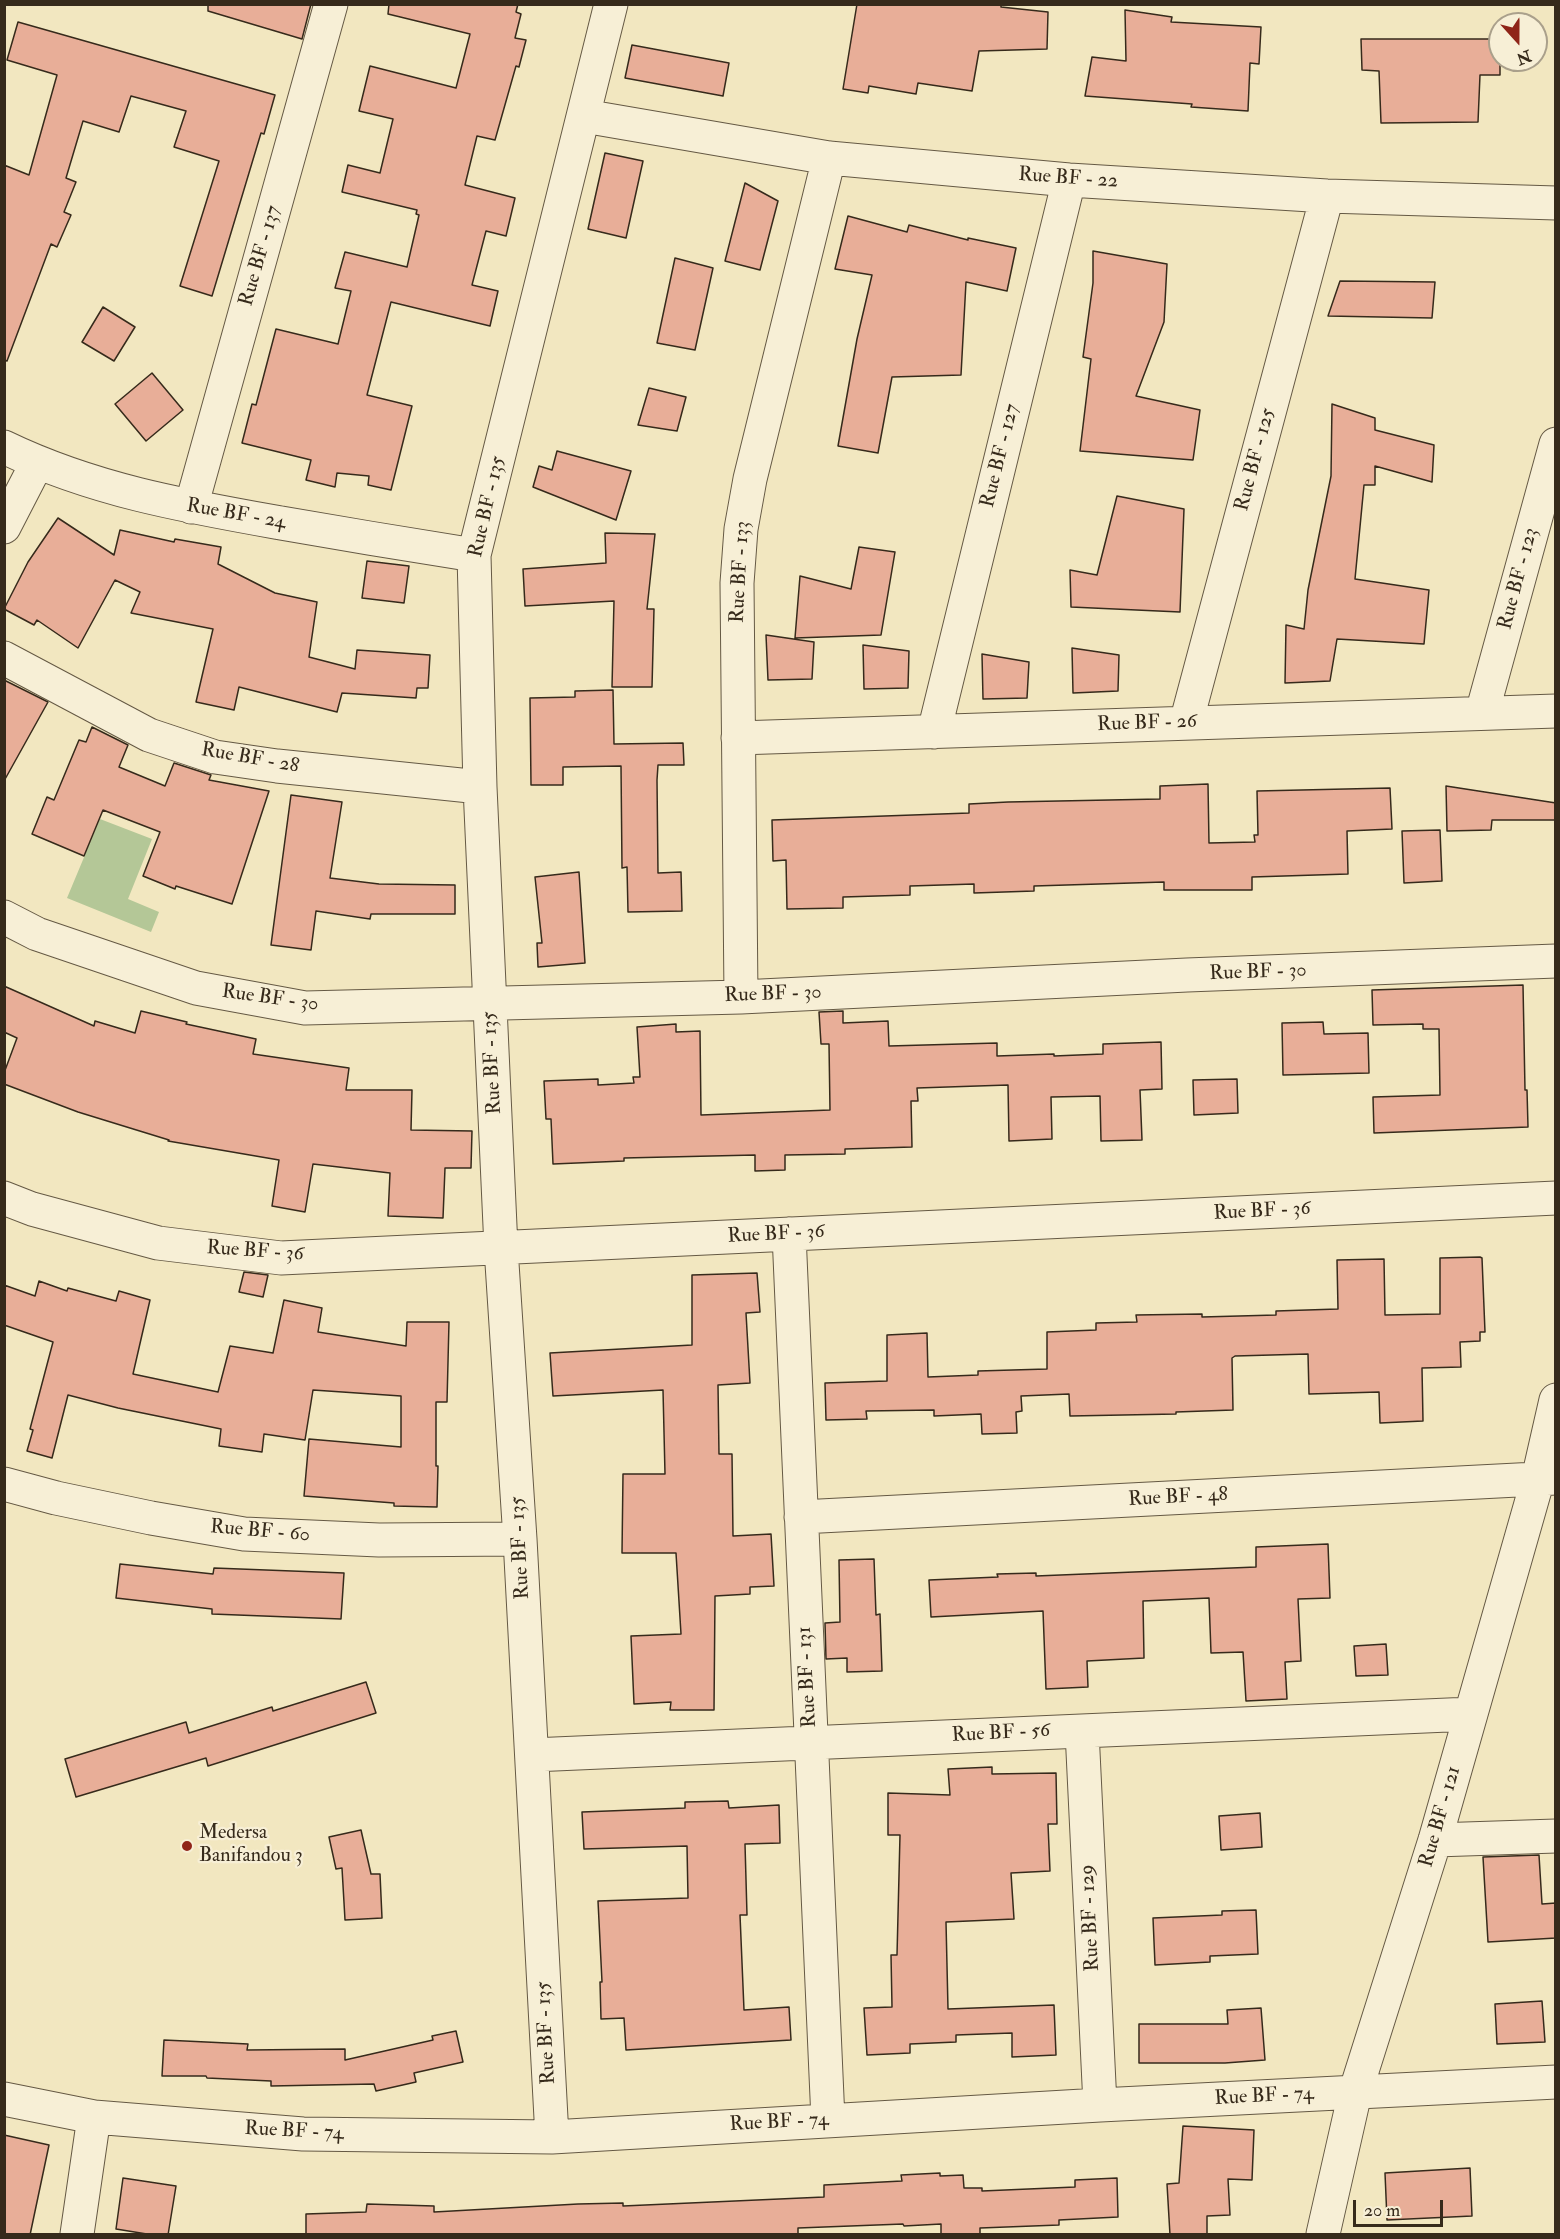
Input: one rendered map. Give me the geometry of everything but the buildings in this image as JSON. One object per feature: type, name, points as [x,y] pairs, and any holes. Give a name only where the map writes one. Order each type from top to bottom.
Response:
[{"type":"street","name":"Rue BF - 137","points":[[191,507],[331,4]]},
{"type":"street","name":"Rue BF - 135","points":[[552,2137],[520,1539],[501,1248],[480,787],[474,555],[611,4]]},
{"type":"street","name":"Rue BF - 22","points":[[584,116],[829,158],[1069,180],[1327,196],[1556,203]]},
{"type":"street","name":"Rue BF - 133","points":[[741,997],[737,583],[741,529],[750,479],[829,158]]},
{"type":"street","name":"Rue BF - 127","points":[[934,732],[1069,180]]},
{"type":"street","name":"Rue BF - 125","points":[[1186,723],[1327,196]]},
{"type":"street","name":"Rue BF - 123","points":[[1482,713],[1556,444]]},
{"type":"street","name":"Rue BF - 24","points":[[4,447],[38,463],[114,490],[191,507],[474,555]]},
{"type":"street","points":[[4,526],[38,463]]},
{"type":"street","name":"Rue BF - 28","points":[[4,658],[149,735],[215,757],[277,766],[480,787]]},
{"type":"street","name":"Rue BF - 26","points":[[738,738],[1556,711]]},
{"type":"street","name":"Rue BF - 30","points":[[4,917],[37,934],[196,988],[305,1008],[741,997],[1187,975],[1556,961]]},
{"type":"street","name":"Rue BF - 36","points":[[4,1198],[32,1209],[158,1244],[281,1258],[1556,1198]]},
{"type":"street","name":"Rue BF - 131","points":[[789,1234],[828,2120]]},
{"type":"street","name":"Rue BF - 121","points":[[1323,2235],[1355,2093],[1435,1840],[1471,1714],[1547,1479],[1556,1400]]},
{"type":"street","name":"Rue BF - 48","points":[[801,1517],[1547,1479]]},
{"type":"street","name":"Rue BF - 60","points":[[4,1484],[119,1511],[244,1534],[379,1540],[520,1539]]},
{"type":"street","name":"Rue BF - 56","points":[[532,1755],[1471,1714]]},
{"type":"street","name":"Rue BF - 129","points":[[1082,1731],[1100,2105]]},
{"type":"street","points":[[1435,1840],[1556,1836]]},
{"type":"street","name":"Rue BF - 74","points":[[4,2099],[94,2117],[303,2134],[552,2137],[1100,2105],[1556,2082]]},
{"type":"street","points":[[77,2235],[94,2117]]},
{"type":"green space","points":[[100,819],[152,839],[128,899],[159,912],[151,932],[67,898]]},
{"type":"place","name":"Medersa Banifandou 3","points":[[187,1846]]}]
